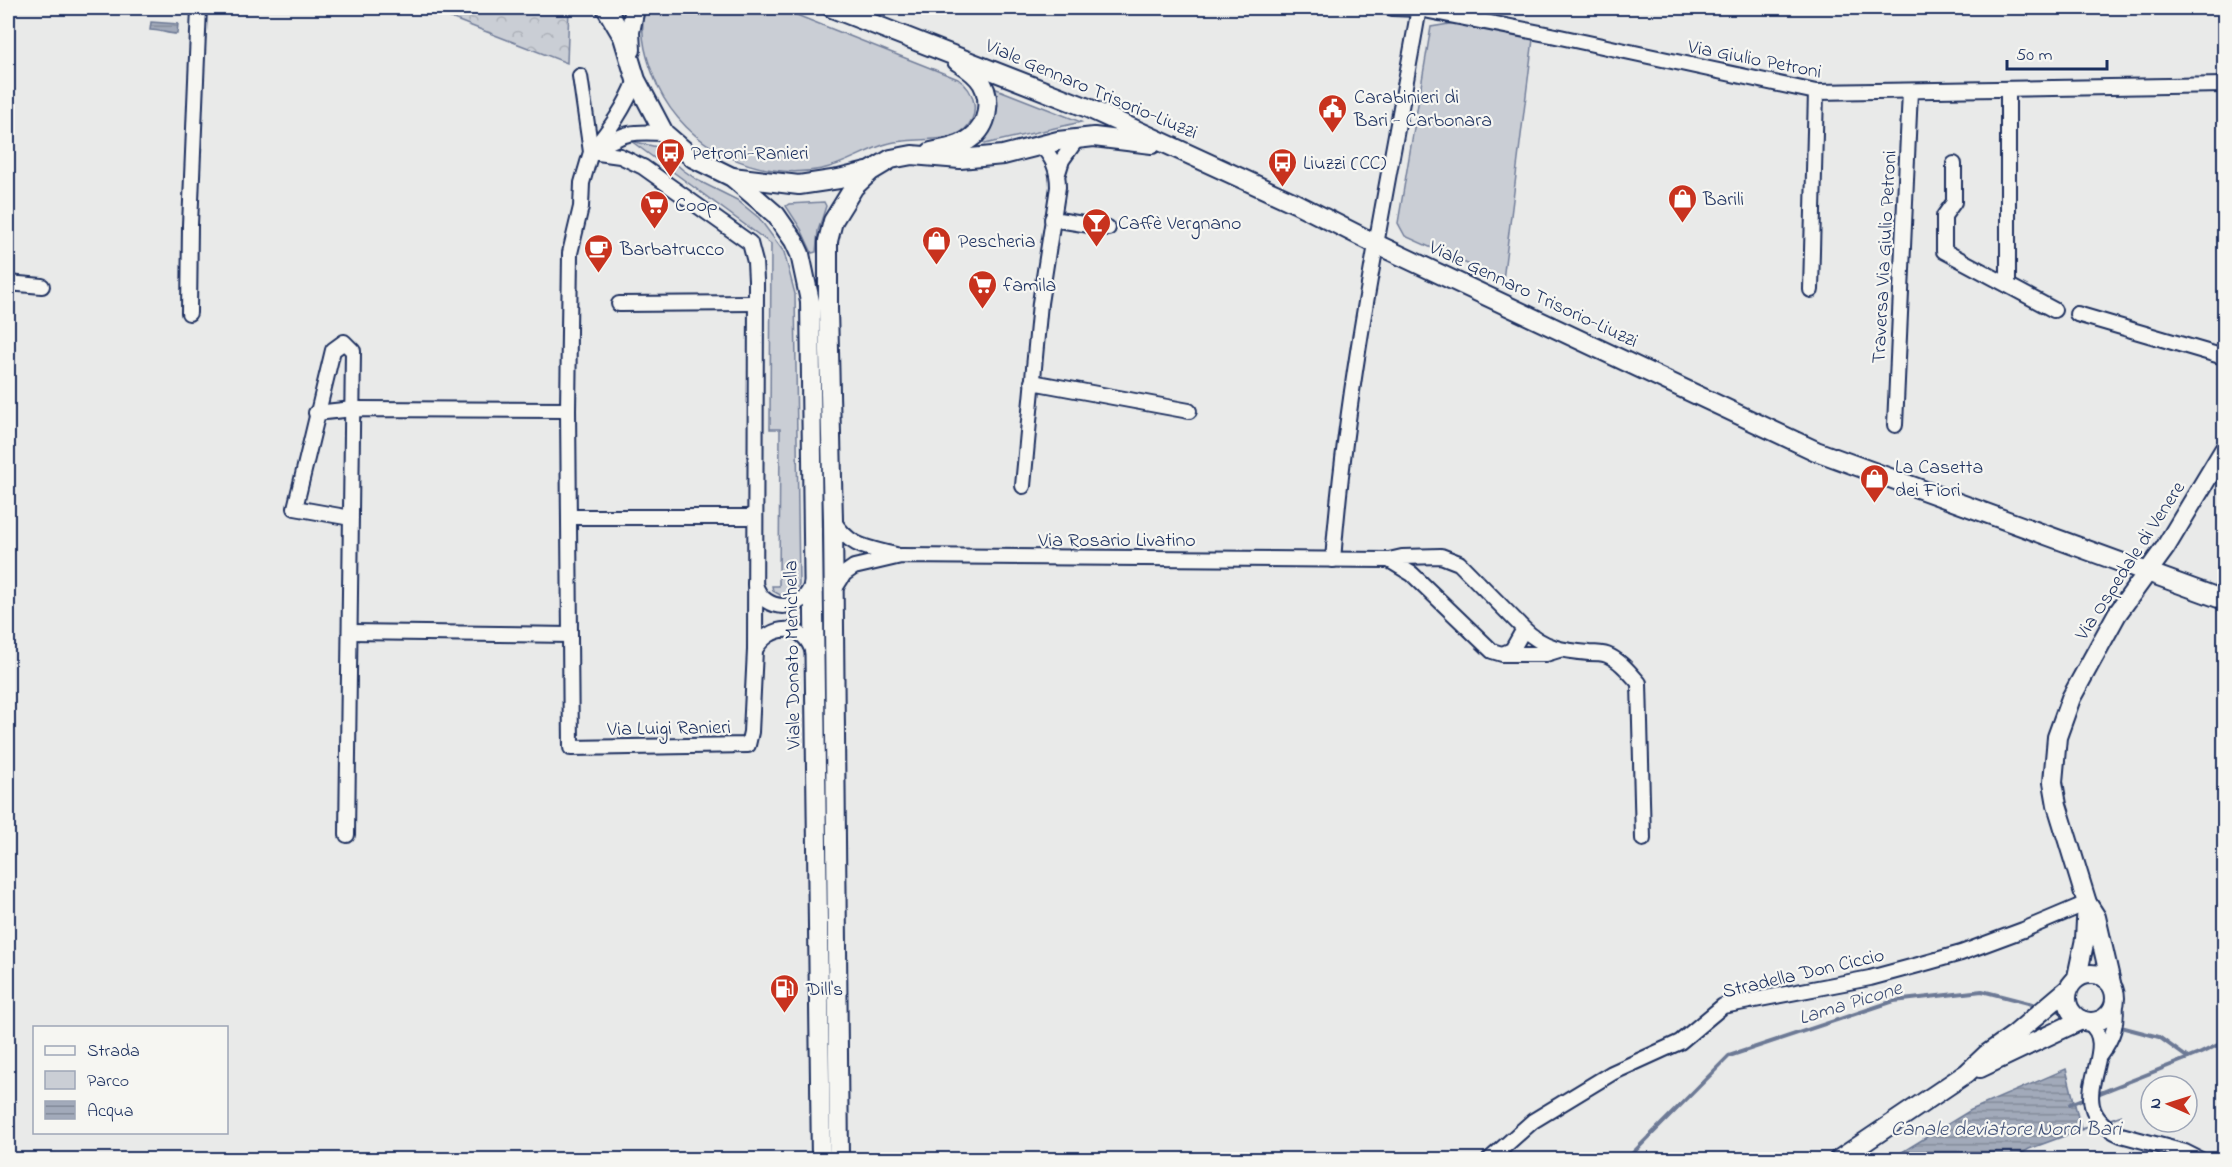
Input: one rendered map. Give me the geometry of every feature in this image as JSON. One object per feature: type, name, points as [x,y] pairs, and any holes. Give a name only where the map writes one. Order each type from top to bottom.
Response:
[{"type":"main road","name":"Viale Donato Menichella","points":[[606,8],[623,37],[633,72],[664,133],[693,158],[732,177],[776,215],[794,241],[806,277],[810,301],[820,1160]]},
{"type":"main road","points":[[633,72],[630,32],[635,8]]},
{"type":"main road","name":"Viale Gennaro Trisorio-Liuzzi","points":[[832,8],[1088,108],[1284,198],[1376,244],[1816,451],[2224,600]]},
{"type":"main road","points":[[912,156],[956,146],[971,138],[982,128],[987,116],[982,83],[970,69],[939,49]]},
{"type":"main road","name":"Viale Donato Menichella","points":[[839,1160],[828,241],[839,209],[854,187],[871,171],[891,159],[912,156],[971,158],[1003,155],[1040,144],[1094,137],[1169,147]]},
{"type":"main road","name":"Viale Donato Menichella","points":[[732,177],[799,185],[871,171]]},
{"type":"main road","name":"Via Ospedale di Venere","points":[[2111,983],[2096,917],[2087,903],[2057,805],[2053,782],[2057,737],[2071,698],[2117,614],[2165,548],[2224,450]]},
{"type":"main road","name":"Via Ospedale di Venere","points":[[2073,983],[2085,939],[2087,903]]},
{"type":"main road","points":[[1838,1160],[1967,1073],[1987,1054],[2044,1012],[2073,983],[2086,974],[2104,977],[2111,983],[2115,992],[2115,1001],[2106,1017],[2098,1021],[2084,1021],[2027,1045],[1991,1065],[1967,1073]]},
{"type":"main road","points":[[2073,983],[2067,999],[2069,1007],[2084,1021]]},
{"type":"street","points":[[189,313],[190,225],[199,8]]},
{"type":"street","name":"Via Giulio Petroni","points":[[1392,8],[1419,8],[1816,92],[2224,85]]},
{"type":"street","points":[[1333,560],[1338,490],[1376,244],[1419,8]]},
{"type":"street","points":[[591,152],[613,125],[627,102],[633,72]]},
{"type":"street","name":"Via Luigi Ranieri","points":[[580,76],[591,152],[582,183],[581,207],[570,253],[568,410],[571,748],[748,745],[751,732],[755,650],[756,280],[755,262],[750,243],[643,167],[620,156],[591,152]]},
{"type":"street","points":[[2008,89],[2008,285]]},
{"type":"street","name":"Traversa Via Giulio Petroni","points":[[1894,425],[1910,91]]},
{"type":"street","points":[[1811,290],[1816,92]]},
{"type":"street","points":[[591,152],[621,135],[634,132],[664,133]]},
{"type":"street","points":[[1023,486],[1032,382],[1058,173],[1062,160],[1077,139]]},
{"type":"street","points":[[1040,144],[1052,157],[1058,173]]},
{"type":"street","points":[[1954,164],[1954,202],[1944,216],[1944,251],[2054,310]]},
{"type":"street","points":[[1052,219],[1108,228]]},
{"type":"street","points":[[8,283],[42,286]]},
{"type":"street","points":[[619,304],[755,303]]},
{"type":"street","points":[[2078,314],[2224,357]]},
{"type":"street","points":[[346,835],[351,632],[353,351],[344,342],[333,350],[295,508],[351,518]]},
{"type":"street","points":[[1032,382],[1189,411]]},
{"type":"street","points":[[316,413],[353,409],[568,410]]},
{"type":"street","points":[[570,517],[754,517]]},
{"type":"street","points":[[833,520],[841,534],[854,543],[901,556]]},
{"type":"street","points":[[834,592],[844,574],[854,567],[901,556]]},
{"type":"street","name":"Via Rosario Livatino","points":[[901,556],[1333,560],[1389,560],[1402,557],[1441,556],[1459,563],[1524,629],[1541,643],[1559,650],[1606,655],[1624,666],[1639,683],[1643,839]]},
{"type":"street","points":[[1389,560],[1412,574],[1492,651],[1502,654],[1546,654],[1559,650]]},
{"type":"street","points":[[754,579],[761,597],[779,607],[798,603],[806,596],[811,587],[812,578]]},
{"type":"street","points":[[755,650],[759,641],[767,634],[787,629],[806,638],[812,647],[814,657]]},
{"type":"street","points":[[1502,654],[1512,650],[1524,629]]},
{"type":"street","points":[[351,632],[570,635]]},
{"type":"street","name":"Stradella Don Ciccio","points":[[1489,1160],[1533,1121],[1612,1073],[1680,1042],[1723,1006],[1870,978],[1932,962],[2023,930],[2087,903]]},
{"type":"street","points":[[2100,1055],[2110,1042],[2116,1026],[2118,1017],[2115,1001]]},
{"type":"street","points":[[2084,1021],[2096,1027],[2099,1036],[2100,1055],[2090,1096],[2095,1114],[2100,1121],[2121,1135],[2185,1152],[2201,1160]]},
{"type":"green space","points":[[439,8],[569,8],[567,63],[438,13]]},
{"type":"green space","points":[[646,8],[779,8],[958,79],[972,96],[973,116],[965,129],[958,134],[890,143],[822,169],[797,172],[749,165],[705,143],[686,127],[670,108],[658,87],[645,48],[643,28]]},
{"type":"green space","points":[[1455,23],[1533,39],[1503,280],[1405,236],[1398,223],[1431,27]]},
{"type":"green space","points":[[994,88],[1081,122],[985,144],[983,142],[995,116]]},
{"type":"green space","points":[[631,141],[657,147],[699,181],[737,200],[759,218],[784,252],[795,294],[799,585],[794,594],[782,596],[773,591],[772,586],[779,586],[780,429],[770,429],[771,244]]},
{"type":"green space","points":[[824,202],[826,206],[818,231],[816,252],[812,253],[801,229],[786,206]]},
{"type":"water","points":[[151,22],[178,24],[177,34],[150,30]]},
{"type":"water","name":"Canale deviatore Nord Bari","points":[[2066,1069],[2081,1129],[2122,1115],[2029,1149],[2013,1159],[1889,1160],[1971,1110]]},
{"type":"waterway","name":"Lama Picone","points":[[1626,1160],[1729,1056],[1894,1001],[1982,991],[2040,1006]]},
{"type":"waterway","name":"Lama Picone","points":[[2053,1009],[2074,1015]]},
{"type":"waterway","name":"Lama Picone","points":[[2090,1019],[2159,1037],[2188,1058]]},
{"type":"waterway","points":[[2095,1095],[2224,1042]]},
{"type":"waterway","points":[[2070,1104],[2088,1097]]},
{"type":"place","name":"Carabinieri di Bari - Carbonara","points":[[1333,134]]},
{"type":"place","name":"Petroni-Ranieri","points":[[670,178]]},
{"type":"place","name":"Liuzzi (CC)","points":[[1282,188]]},
{"type":"place","name":"Barili","points":[[1682,224]]},
{"type":"place","name":"Coop","points":[[654,230]]},
{"type":"place","name":"Caffè Vergnano","points":[[1097,248]]},
{"type":"place","name":"Pescheria","points":[[937,266]]},
{"type":"place","name":"Barbatrucco","points":[[599,274]]},
{"type":"place","name":"famila","points":[[982,310]]},
{"type":"place","name":"La Casetta dei Fiori","points":[[1874,504]]},
{"type":"place","name":"Dill's","points":[[785,1014]]}]
